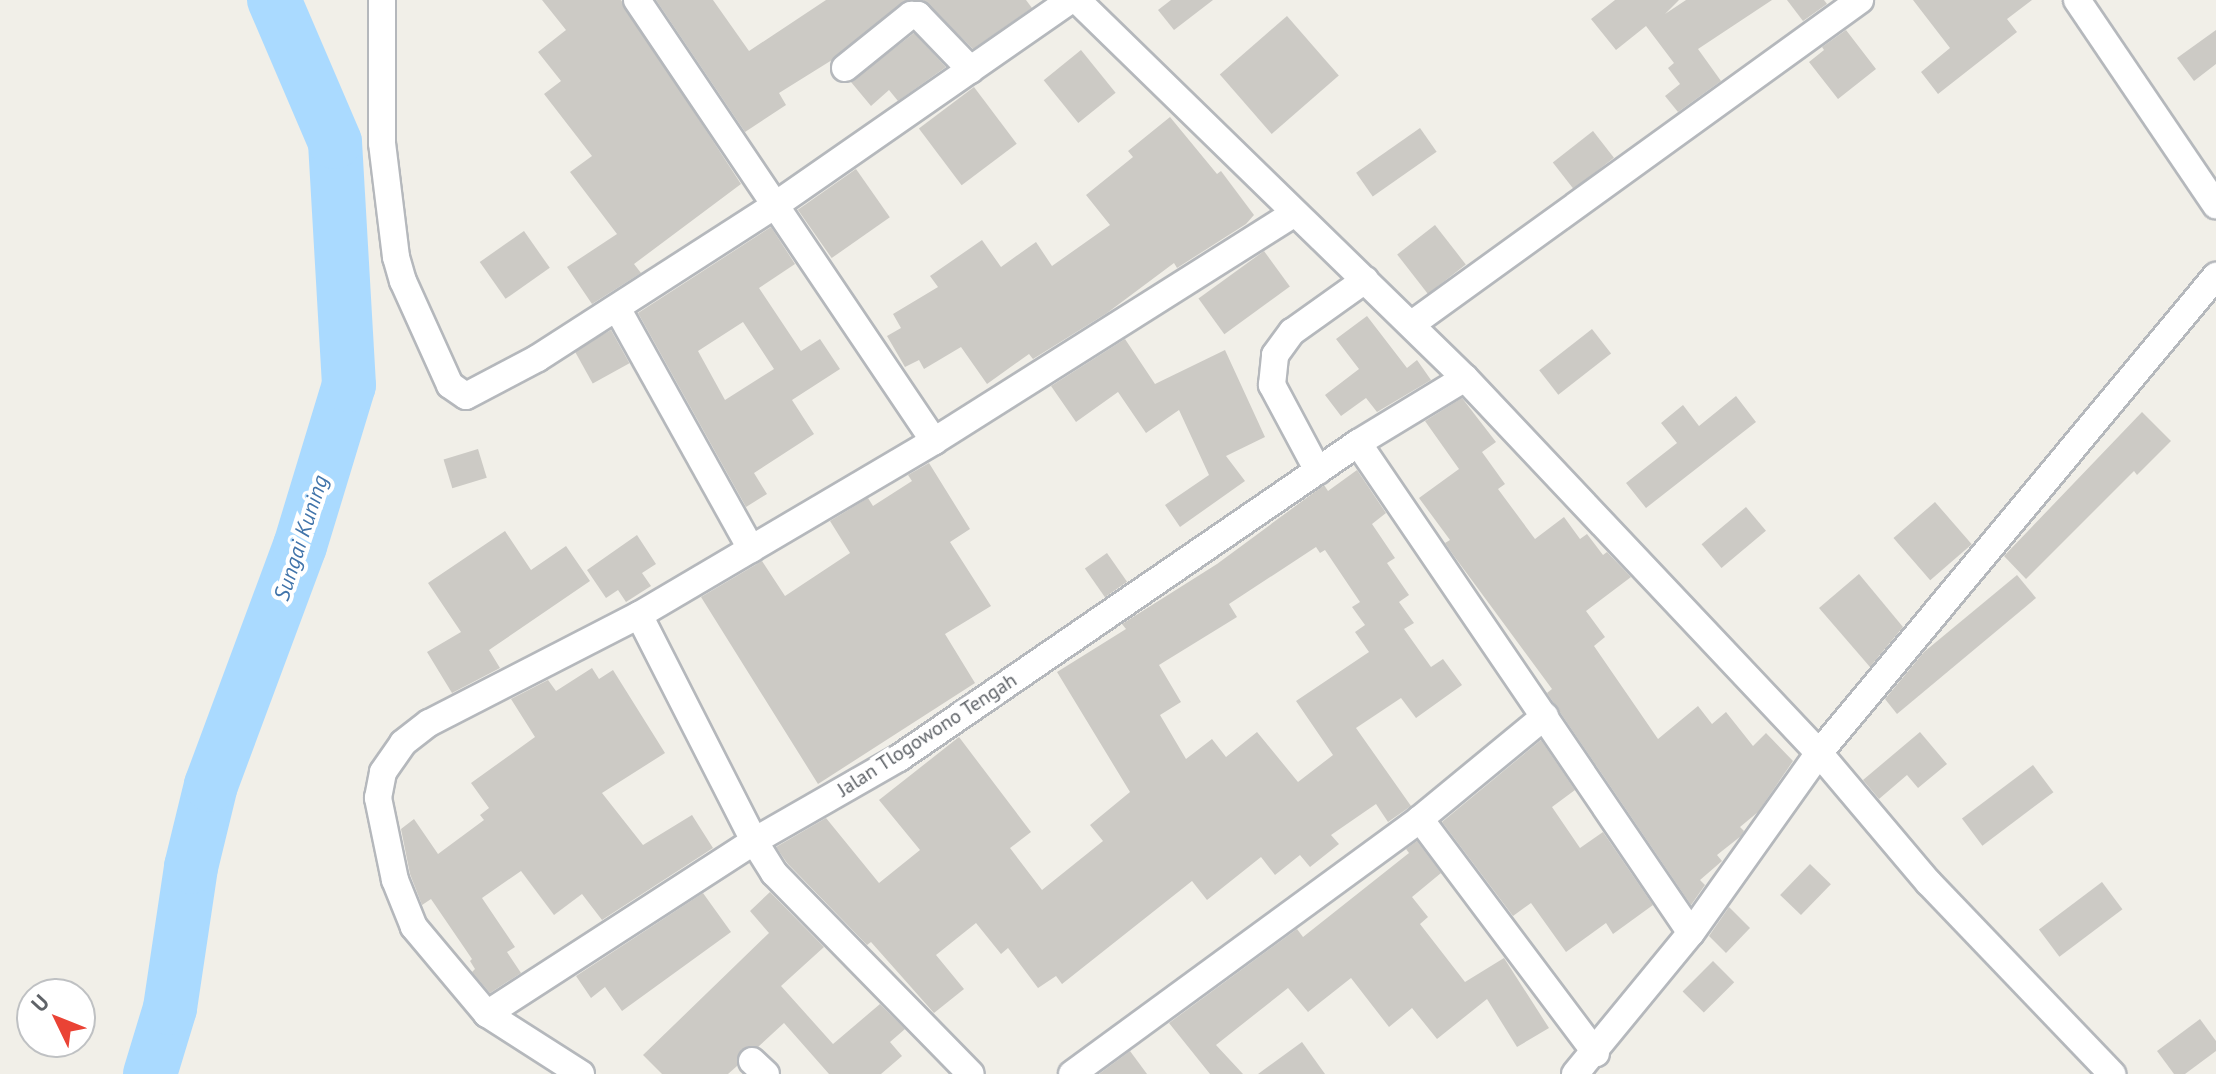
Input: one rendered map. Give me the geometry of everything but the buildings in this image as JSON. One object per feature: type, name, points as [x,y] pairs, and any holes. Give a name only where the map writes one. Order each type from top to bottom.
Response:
[{"type":"street","points":[[382,0],[382,143],[391,231],[403,281],[450,385],[462,395],[483,390],[617,308],[777,204],[1071,0]]},
{"type":"street","points":[[637,0],[934,441]]},
{"type":"street","points":[[1077,0],[1465,378],[1819,753],[1929,883],[2112,1074]]},
{"type":"street","points":[[1412,324],[1860,0]]},
{"type":"street","points":[[2077,0],[2216,205]]},
{"type":"street","points":[[845,68],[911,15],[918,15],[971,70]]},
{"type":"street","points":[[581,1074],[487,1014],[414,927],[385,843],[378,798],[383,772],[403,743],[429,723],[639,615],[934,441],[1294,213]]},
{"type":"street","points":[[1575,1074],[1596,1053],[1691,933],[1819,753],[2216,276]]},
{"type":"street","points":[[1318,471],[1272,385],[1275,355],[1292,332],[1365,280]]},
{"type":"street","points":[[617,308],[751,549]]},
{"type":"street","name":"Jalan Tlogowono Tengah","points":[[487,1014],[754,841],[899,758],[1358,443],[1465,378]]},
{"type":"street","points":[[1358,443],[1691,933]]},
{"type":"street","points":[[639,615],[754,841],[794,896],[863,960],[971,1074]]},
{"type":"street","points":[[1072,1074],[1420,819],[1545,716]]},
{"type":"street","points":[[1420,819],[1596,1053]]},
{"type":"waterway","name":"Sungai Kuning","points":[[150,1074],[170,1008],[191,867],[211,785],[300,546],[349,385],[335,142],[274,0]]}]
